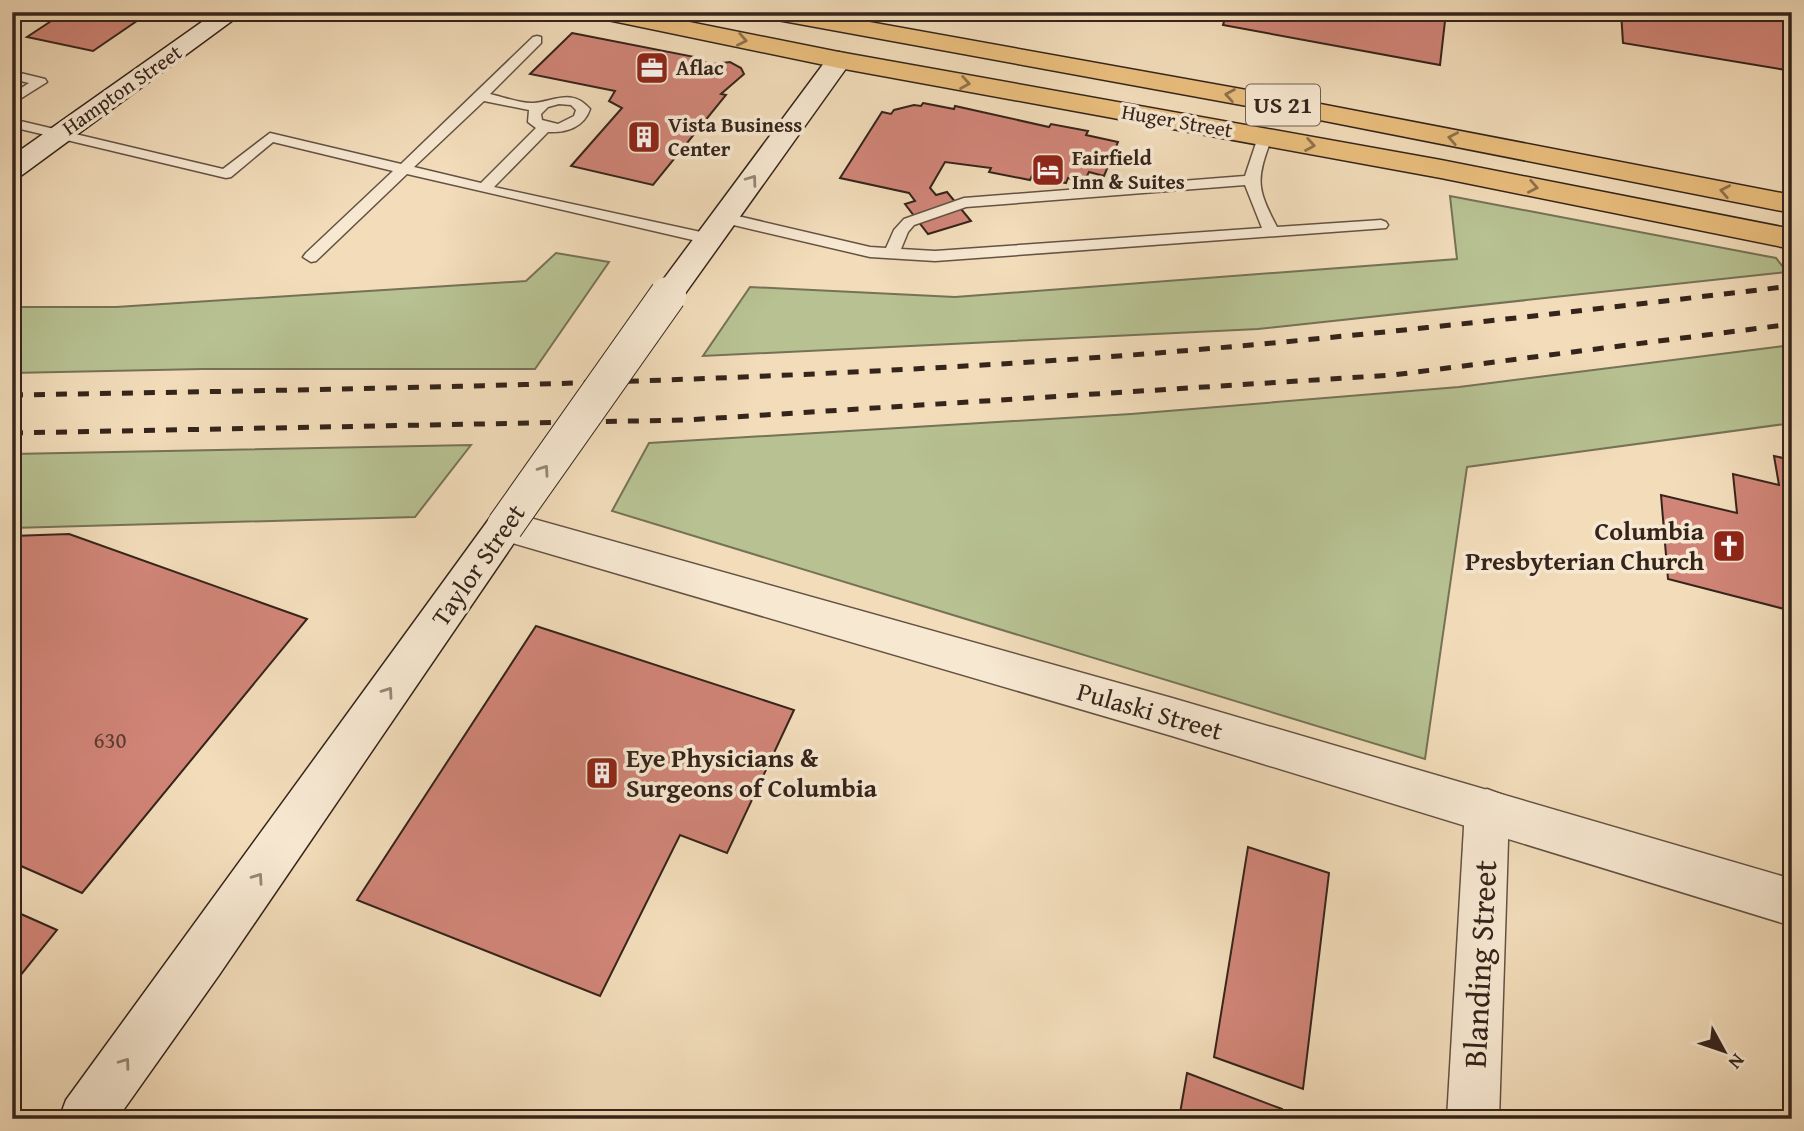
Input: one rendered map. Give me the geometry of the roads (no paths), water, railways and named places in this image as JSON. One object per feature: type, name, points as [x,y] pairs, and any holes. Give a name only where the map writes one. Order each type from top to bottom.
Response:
[{"type":"highway","name":"Huger Street","points":[[603,12],[839,60],[1265,137],[1792,239]]},
{"type":"highway","name":"Huger Street","points":[[772,12],[867,20],[1792,204]]},
{"type":"highway","name":"Taylor Street","points":[[839,60],[867,20]]},
{"type":"main road","name":"Hampton Street","points":[[12,169],[232,12]]},
{"type":"main road","name":"Taylor Street","points":[[85,1119],[202,958],[668,295],[839,60]]},
{"type":"main road","name":"Pulaski Street","points":[[505,526],[1487,810],[1792,903]]},
{"type":"main road","name":"Blanding Street","points":[[1473,1119],[1487,810]]},
{"type":"lane","points":[[311,257],[537,40]]},
{"type":"lane","points":[[12,75],[40,82],[12,100]]},
{"type":"lane","points":[[481,96],[538,108]]},
{"type":"lane","points":[[559,100],[575,102],[583,109],[575,122],[561,128],[545,127],[535,122],[534,113],[538,108],[559,100]]},
{"type":"lane","points":[[12,123],[226,174],[270,136],[484,189],[891,254],[972,255],[1381,225]]},
{"type":"lane","points":[[484,189],[545,127]]},
{"type":"lane","points":[[1265,137],[1250,180],[1251,191],[1272,233]]},
{"type":"lane","points":[[891,254],[901,230],[909,222],[964,203],[1250,180]]},
{"type":"railway","points":[[12,395],[559,384],[969,366],[1277,343],[1792,286]]},
{"type":"railway","points":[[12,433],[686,420],[1393,375],[1792,324]]},
{"type":"place","name":"Aflac","points":[[652,68]]},
{"type":"place","name":"Vista Business Center","points":[[644,137]]},
{"type":"place","name":"Fairfield Inn & Suites","points":[[1048,170]]},
{"type":"place","name":"Columbia Presbyterian Church","points":[[1729,546]]},
{"type":"place","name":"Eye Physicians & Surgeons of Columbia","points":[[602,773]]}]
